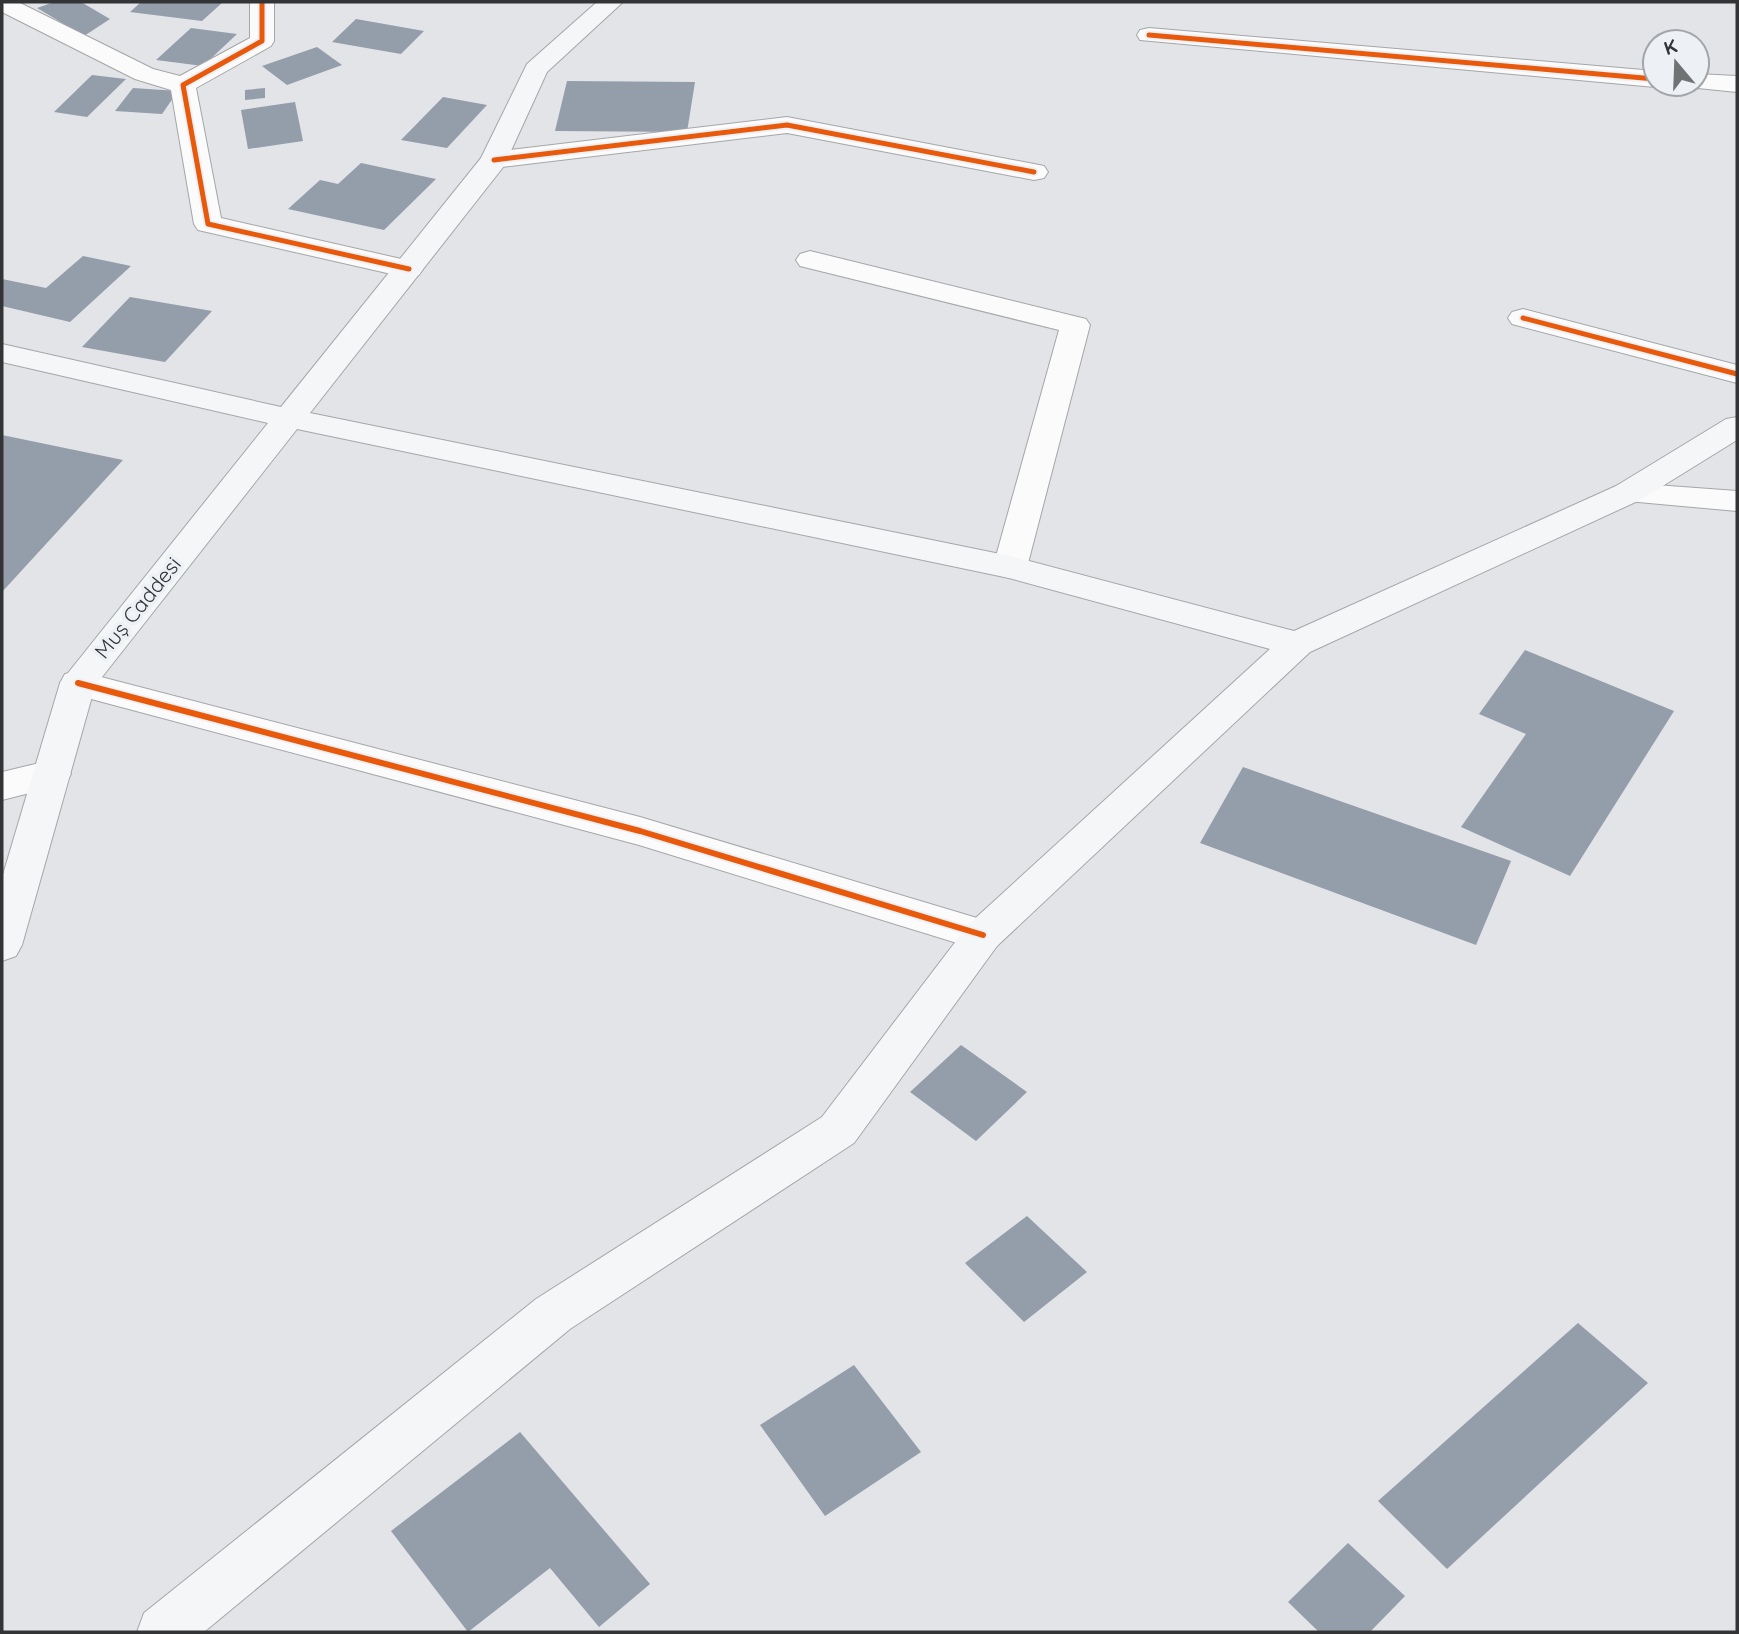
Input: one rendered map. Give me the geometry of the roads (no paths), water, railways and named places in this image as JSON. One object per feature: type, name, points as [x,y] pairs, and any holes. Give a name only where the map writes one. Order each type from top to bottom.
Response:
[{"type":"main road","name":"Muş Caddesi","points":[[2,944],[78,683],[494,160],[536,69],[611,2]]},
{"type":"main road","points":[[2,353],[290,418],[1010,568],[1297,644]]},
{"type":"main road","points":[[163,1632],[553,1314],[838,1129],[983,935],[1297,644],[1628,493],[1737,426]]},
{"type":"street","points":[[2,3],[144,75],[183,85],[262,41],[262,2]]},
{"type":"street","points":[[1149,35],[1641,78]]},
{"type":"street","points":[[1711,83],[1737,84]]},
{"type":"street","points":[[183,85],[208,224],[409,269]]},
{"type":"street","points":[[494,160],[787,125],[1034,172]]},
{"type":"street","points":[[810,260],[1075,325],[1010,568]]},
{"type":"street","points":[[1523,318],[1737,374]]},
{"type":"street","points":[[1628,493],[1737,501]]},
{"type":"street","points":[[78,683],[639,831],[983,935]]},
{"type":"street","points":[[2,786],[52,775]]}]
